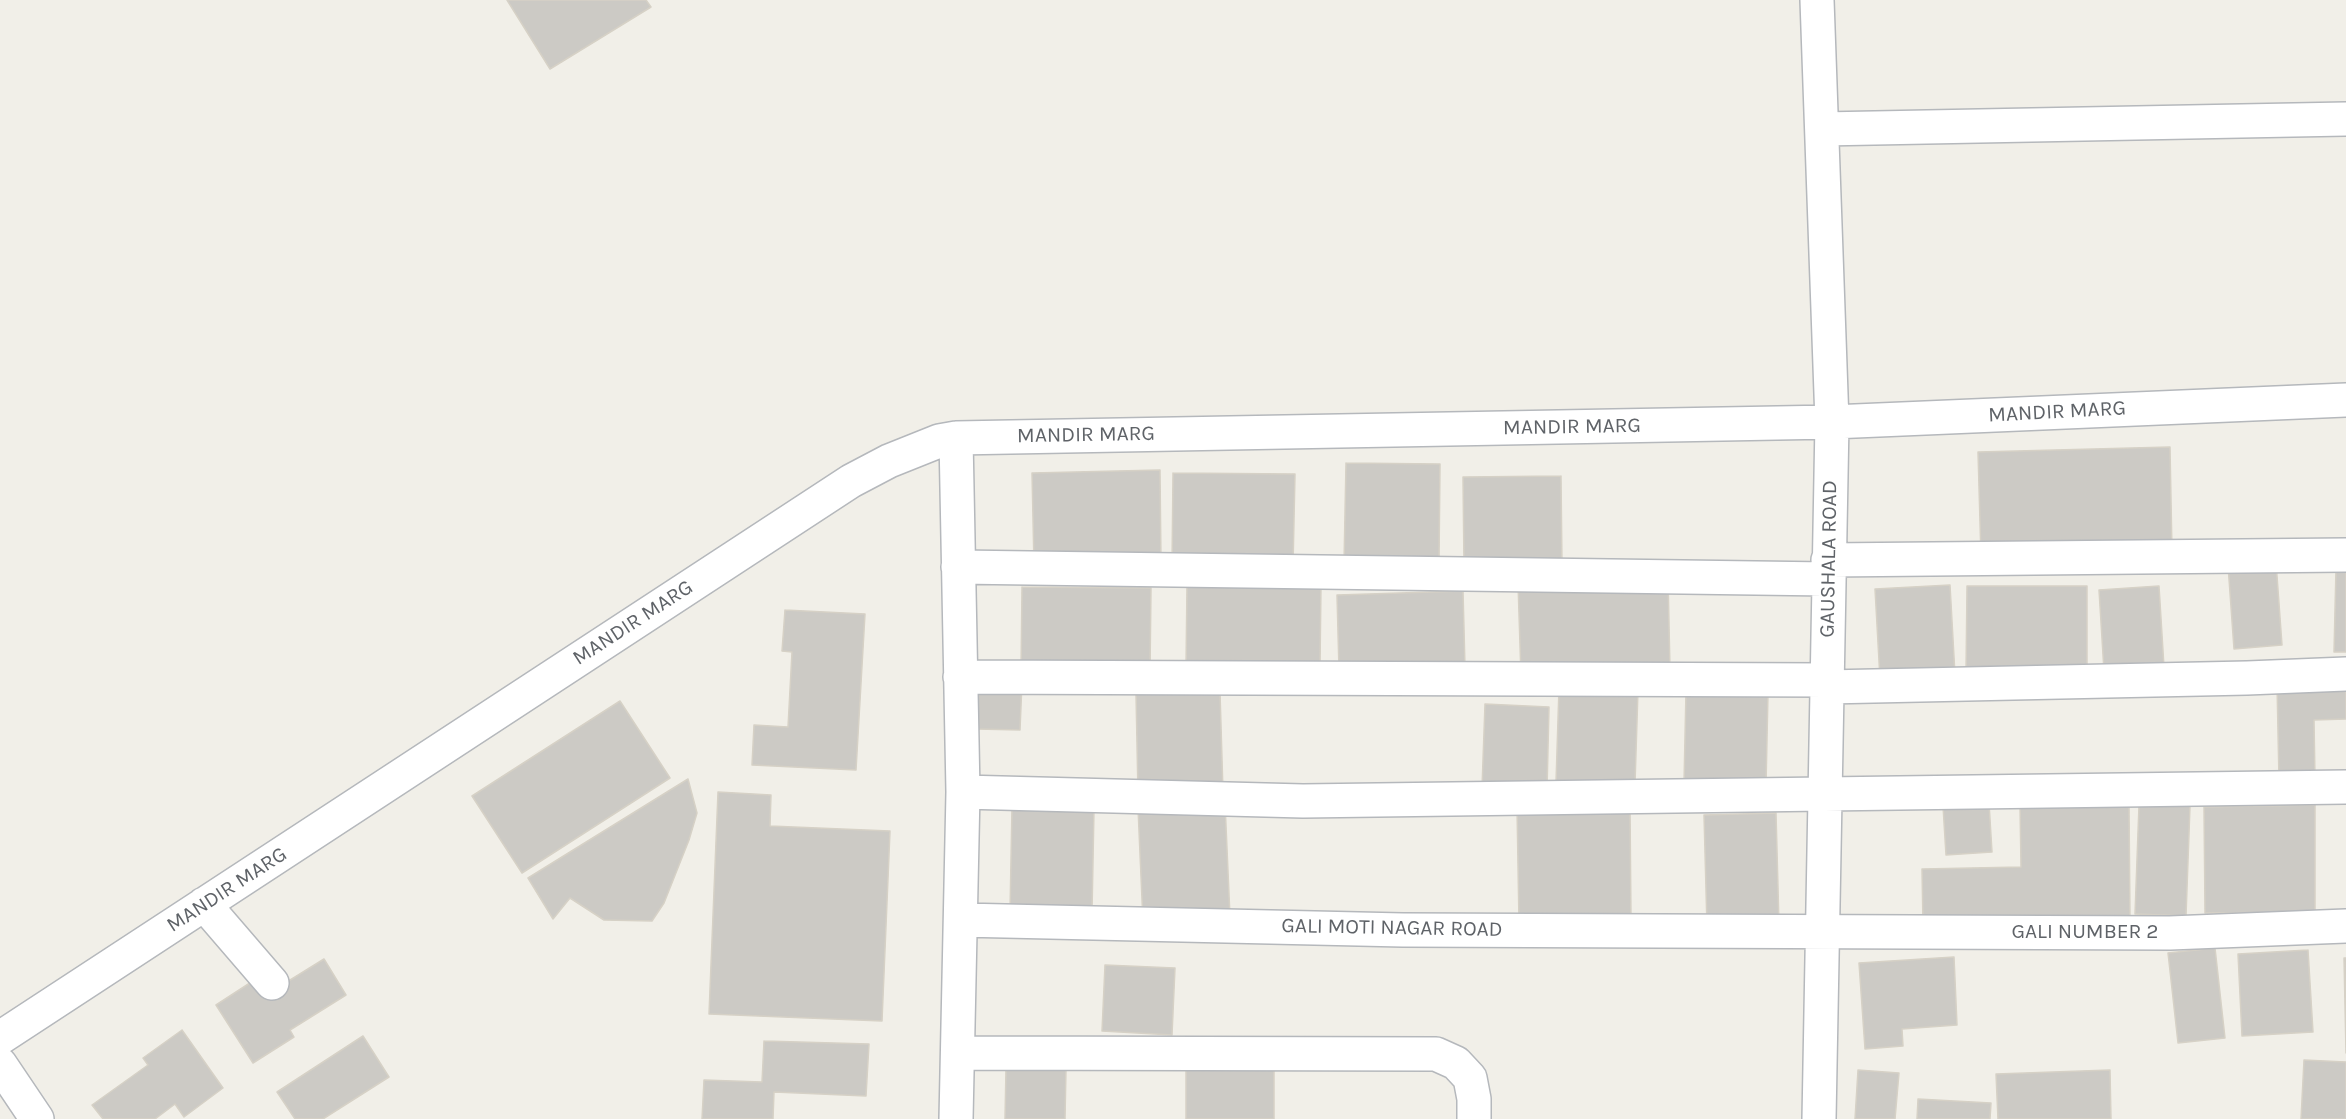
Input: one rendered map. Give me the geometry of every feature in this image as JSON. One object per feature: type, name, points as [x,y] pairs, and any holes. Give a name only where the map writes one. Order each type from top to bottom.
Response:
[{"type":"street","name":"GAUSHALA ROAD","points":[[1817,0],[1832,422],[1819,1119]]},
{"type":"street","points":[[1822,129],[2346,119]]},
{"type":"street","name":"MANDIR MARG","points":[[0,1038],[851,481],[921,447],[956,438],[1832,422],[2346,400]]},
{"type":"street","points":[[956,438],[963,792],[956,1119]]},
{"type":"street","points":[[958,567],[1828,570],[2346,555]]},
{"type":"street","points":[[960,677],[1827,684],[2247,678],[2346,674]]},
{"type":"street","points":[[963,792],[1303,801],[2346,787]]},
{"type":"street","points":[[204,904],[272,983]]},
{"type":"street","name":"GALI MOTI NAGAR ROAD","points":[[961,920],[1402,930],[1823,930]]},
{"type":"street","name":"GALI NUMBER 2","points":[[1823,930],[2170,933],[2346,926]]},
{"type":"street","points":[[959,1053],[1436,1054],[1456,1063],[1470,1078],[1474,1099],[1474,1119]]},
{"type":"street","points":[[0,1064],[37,1119]]},
{"type":"building","points":[[507,0],[646,0],[651,7],[550,69]]},
{"type":"building","points":[[2170,447],[2172,552],[1981,557],[1978,452]]},
{"type":"building","points":[[1346,463],[1440,464],[1439,563],[1344,563]]},
{"type":"building","points":[[1160,470],[1161,563],[1034,565],[1032,473]]},
{"type":"building","points":[[1173,473],[1295,474],[1293,566],[1172,566]]},
{"type":"building","points":[[1561,476],[1562,566],[1464,567],[1463,477]]},
{"type":"building","points":[[2276,562],[2282,645],[2234,649],[2228,565]]},
{"type":"building","points":[[2336,568],[2346,568],[2346,652],[2334,652]]},
{"type":"building","points":[[1668,578],[1670,670],[1521,676],[1518,583]]},
{"type":"building","points":[[1187,584],[1321,585],[1320,667],[1186,667]]},
{"type":"building","points":[[1950,585],[1955,675],[1880,679],[1875,589]]},
{"type":"building","points":[[1967,586],[2087,586],[2087,674],[1966,673]]},
{"type":"building","points":[[2159,586],[2164,667],[2104,671],[2099,590]]},
{"type":"building","points":[[1022,587],[1151,588],[1150,673],[1021,672]]},
{"type":"building","points":[[1463,591],[1465,667],[1339,670],[1337,595]]},
{"type":"building","points":[[785,610],[865,614],[856,770],[752,765],[754,725],[788,727],[792,652],[782,651]]},
{"type":"building","points":[[977,680],[1022,682],[1020,730],[976,729]]},
{"type":"building","points":[[2346,682],[2346,719],[2314,720],[2315,779],[2279,780],[2277,684]]},
{"type":"building","points":[[1559,688],[1638,690],[1635,784],[1556,782]]},
{"type":"building","points":[[1686,691],[1768,693],[1766,785],[1684,783]]},
{"type":"building","points":[[1220,692],[1223,792],[1138,794],[1136,694]]},
{"type":"building","points":[[620,701],[670,778],[522,873],[472,796]]},
{"type":"building","points":[[1485,704],[1549,707],[1547,790],[1482,788]]},
{"type":"building","points":[[688,779],[697,813],[664,903],[652,921],[604,920],[570,898],[553,919],[528,878]]},
{"type":"building","points":[[718,792],[771,795],[770,826],[890,831],[882,1021],[709,1014]]},
{"type":"building","points":[[1225,803],[1230,917],[1143,922],[1138,808]]},
{"type":"building","points":[[1989,803],[1992,852],[1946,855],[1943,806]]},
{"type":"building","points":[[2129,803],[2130,922],[1923,926],[1922,869],[2021,867],[2020,805]]},
{"type":"building","points":[[1630,805],[1631,921],[1519,923],[1517,807]]},
{"type":"building","points":[[2139,805],[2190,806],[2186,916],[2135,914]]},
{"type":"building","points":[[2315,805],[2315,912],[2205,913],[2204,807]]},
{"type":"building","points":[[1012,807],[1094,809],[1092,913],[1010,912]]},
{"type":"building","points":[[1776,813],[1779,925],[1707,927],[1704,815]]},
{"type":"building","points":[[2215,948],[2225,1038],[2178,1043],[2168,953]]},
{"type":"building","points":[[2308,950],[2313,1032],[2242,1036],[2238,954]]},
{"type":"building","points":[[1954,957],[1957,1025],[1902,1029],[1903,1046],[1865,1049],[1859,963]]},
{"type":"building","points":[[2344,958],[2346,958],[2346,1053]]},
{"type":"building","points":[[324,959],[346,995],[290,1030],[294,1037],[253,1063],[216,1005],[256,979],[266,995]]},
{"type":"building","points":[[1105,965],[1175,968],[1172,1035],[1102,1031]]},
{"type":"building","points":[[182,1030],[223,1088],[184,1117],[175,1104],[155,1119],[103,1119],[92,1105],[148,1065],[143,1058]]},
{"type":"building","points":[[363,1036],[389,1077],[323,1119],[295,1119],[277,1092]]},
{"type":"building","points":[[764,1041],[869,1044],[866,1096],[774,1092],[773,1119],[702,1119],[704,1080],[762,1082]]},
{"type":"building","points":[[2304,1060],[2346,1062],[2346,1119],[2301,1119]]},
{"type":"building","points":[[1274,1065],[1274,1119],[1186,1119],[1186,1066]]},
{"type":"building","points":[[1006,1068],[1066,1069],[1065,1119],[1005,1119]]},
{"type":"building","points":[[1858,1070],[1899,1073],[1895,1119],[1855,1119]]},
{"type":"building","points":[[2110,1070],[2111,1119],[1998,1119],[1996,1074]]},
{"type":"building","points":[[1918,1099],[1991,1103],[1990,1119],[1917,1119]]}]
